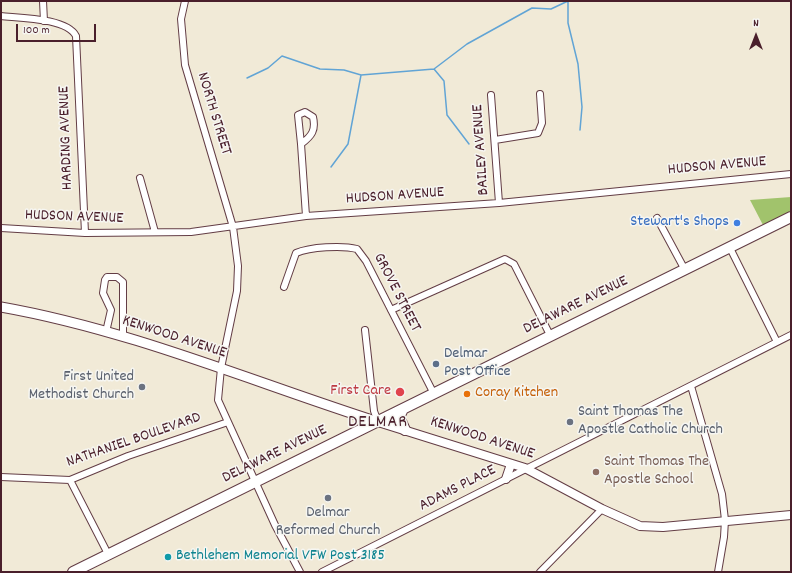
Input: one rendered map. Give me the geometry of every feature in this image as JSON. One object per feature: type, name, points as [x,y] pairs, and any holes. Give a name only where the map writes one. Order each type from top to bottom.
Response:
[{"type":"main road","name":"DELAWARE AVENUE","points":[[73,572],[791,217]]},
{"type":"main road","name":"KENWOOD AVENUE","points":[[1,307],[123,337],[221,368],[378,422]]},
{"type":"main road","points":[[403,409],[399,417],[404,430]]},
{"type":"street","points":[[1,16],[44,21],[43,1]]},
{"type":"street","name":"NORTH STREET","points":[[185,1],[181,19],[185,65],[234,230],[238,266],[238,283],[218,384],[218,400],[255,482],[300,572]]},
{"type":"street","name":"HARDING AVENUE","points":[[44,21],[71,29],[78,42],[84,233]]},
{"type":"street","points":[[495,140],[538,133],[542,123],[540,94]]},
{"type":"street","name":"BAILEY AVENUE","points":[[491,95],[499,203]]},
{"type":"street","points":[[301,144],[310,137],[315,126],[313,116],[306,112],[298,115],[306,216]]},
{"type":"street","name":"HUDSON AVENUE","points":[[1,228],[84,233],[234,230],[263,221],[306,216],[499,203],[791,174]]},
{"type":"street","points":[[140,178],[155,232]]},
{"type":"street","points":[[658,218],[685,270]]},
{"type":"street","name":"GROVE STREET","points":[[284,287],[296,254],[313,249],[351,248],[361,253],[434,394]]},
{"type":"street","points":[[730,248],[777,342]]},
{"type":"street","points":[[391,310],[505,259],[514,264],[550,336]]},
{"type":"street","points":[[106,332],[110,310],[103,293],[105,280],[107,277],[117,276],[123,282],[123,337]]},
{"type":"street","points":[[365,330],[374,411],[378,422]]},
{"type":"street","name":"ADAMS PLACE","points":[[322,572],[525,468],[777,342],[790,338]]},
{"type":"street","points":[[691,386],[722,494],[726,520],[718,572]]},
{"type":"street","name":"NATHANIEL BOULEVARD","points":[[1,478],[70,480],[128,456],[228,422]]},
{"type":"street","name":"KENWOOD AVENUE","points":[[378,422],[525,468],[602,509],[630,522],[646,526],[663,527],[791,515]]},
{"type":"street","points":[[506,479],[511,464]]},
{"type":"street","points":[[70,480],[108,554]]},
{"type":"street","points":[[540,572],[602,509]]},
{"type":"green space","points":[[791,197],[791,211],[763,225],[750,200]]},
{"type":"waterway","points":[[568,1],[568,23],[578,64],[582,107],[580,130]]},
{"type":"waterway","points":[[331,167],[348,144],[361,75],[434,69],[467,44],[532,8],[551,9],[568,1]]},
{"type":"waterway","points":[[247,78],[268,68],[282,56],[320,69],[344,70],[361,75]]},
{"type":"waterway","points":[[434,69],[444,81],[447,115],[469,144]]},
{"type":"place","name":"Stewart's Shops","points":[[737,223]]},
{"type":"place","name":"Delmar Post Office","points":[[436,364]]},
{"type":"place","name":"First United Methodist Church","points":[[142,387]]},
{"type":"place","name":"First Care","points":[[400,392]]},
{"type":"place","name":"Coray Kitchen","points":[[467,394]]},
{"type":"place","name":"Saint Thomas The Apostle Catholic Church","points":[[570,422]]},
{"type":"place","name":"Saint Thomas The Apostle School","points":[[596,472]]},
{"type":"place","name":"Delmar Reformed Church","points":[[328,498]]},
{"type":"place","name":"Bethlehem Memorial VFW Post 3185","points":[[168,557]]},
{"type":"district","name":"DELMAR","points":[[378,424]]}]
